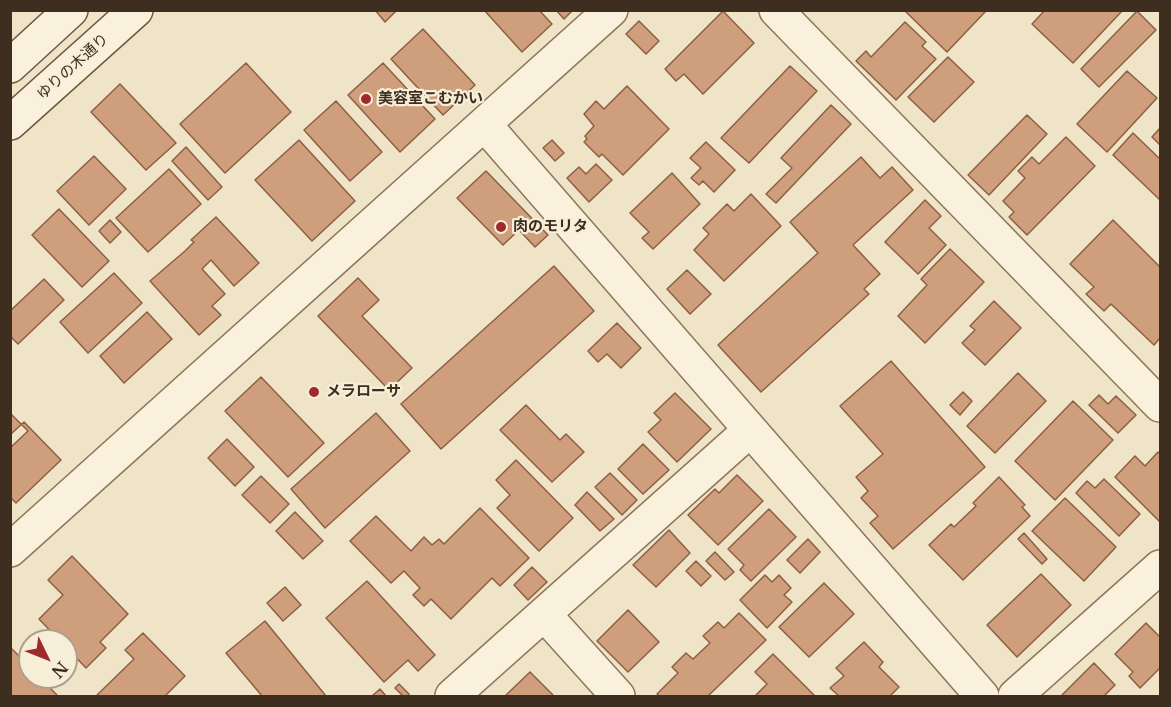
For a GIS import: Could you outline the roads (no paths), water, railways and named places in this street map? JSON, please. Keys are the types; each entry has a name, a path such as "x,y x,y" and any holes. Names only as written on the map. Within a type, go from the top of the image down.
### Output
{"street":[{"path":"10,66 71,10"},
{"name":"ゆりの木通り","path":"10,123 136,10"},
{"path":"10,550 611,10"},
{"path":"776,10 1161,405"},
{"path":"484,126 982,696"},
{"path":"452,696 749,431"},
{"path":"1015,696 1161,567"},
{"path":"544,614 618,696"}],"place":[{"name":"美容室こむかい","path":"366,99"},
{"name":"肉のモリタ","path":"501,227"},
{"name":"メラローサ","path":"314,392"}]}
